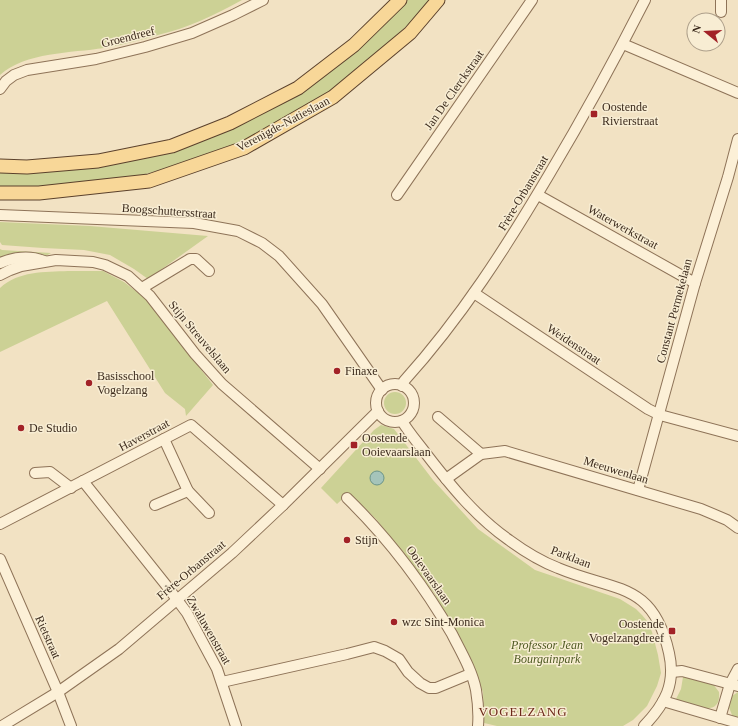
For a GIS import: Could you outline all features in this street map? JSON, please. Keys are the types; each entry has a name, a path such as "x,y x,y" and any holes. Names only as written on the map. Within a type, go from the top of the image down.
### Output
{"main road":[{"name":"Verenigde-Natieslaan","path":"0,166 27,167 98,161 172,146 230,123 298,88 354,45 400,0"},
{"name":"Verenigde-Natieslaan","path":"0,193 39,193 149,181 244,148 334,98 410,33 438,0"}],"street":[{"name":"Groendreef","path":"0,89 14,75 27,70 96,59 152,45 192,33 263,0"},
{"name":"Jan De Clerckstraat","path":"397,195 532,0"},
{"name":"Frère-Orbanstraat","path":"402,386 404,381 443,335 514,235 586,113 645,0"},
{"path":"721,0 721,12"},
{"path":"623,44 738,93"},
{"name":"Constant Permekelaan","path":"638,490 660,415 695,283 728,177 738,139"},
{"name":"Waterwerkstraat","path":"538,195 695,283"},
{"name":"Boogschuttersstraat","path":"0,215 194,223 238,231 262,242 279,256 322,304 382,390"},
{"name":"Stijn Streuvelslaan","path":"0,263 19,257 34,257 44,261"},
{"path":"142,288 190,259 196,259 209,271"},
{"name":"Stijn Streuvelslaan","path":"0,275 10,270 44,261 80,261 105,265 128,276 150,296 195,354 222,384 320,469"},
{"name":"Weidenstraat","path":"474,293 648,409 660,415 738,436"},
{"path":"390,386 402,386 410,392 414,402 411,413 402,421 388,421 378,411 377,400 382,390 390,386"},
{"name":"Frère-Orbanstraat","path":"2,726 58,692 119,649 232,553 378,411"},
{"path":"438,417 481,454"},
{"name":"Parklaan","path":"402,421 446,479 476,512 507,538 531,555 558,568 619,587 633,594 651,609 660,622 667,644 672,672 669,690 652,718 644,726"},
{"name":"Haverstraat","path":"0,524 191,425 283,505"},
{"path":"164,439 188,491 209,513"},
{"name":"Meeuwenlaan","path":"446,479 481,454 505,451 521,454 714,513 738,528"},
{"path":"35,473 50,472 71,488"},
{"name":"Zwaluwenstraat","path":"83,481 187,613 217,669 236,726"},
{"path":"155,505 188,491"},
{"name":"Ooievaarslaan","path":"347,498 373,524 398,553 433,601 465,658 475,689 478,707 478,726"},
{"name":"Rietstraat","path":"0,559 58,692 71,726"},
{"path":"222,682 374,647 385,651 398,659 408,672 420,683 429,688 436,688 470,674"},
{"path":"720,718 734,685 738,669"},
{"path":"672,672 682,671 734,685"},
{"path":"663,701 738,723"}],"green space":[{"path":"0,0 242,0 222,11 180,29 111,47 35,58 10,67 0,75"},
{"path":"406,0 429,0 411,22 357,71 318,100 240,144 200,159 142,175 72,186 0,187 0,170 122,162 281,104 335,68 383,25"},
{"path":"0,222 90,226 208,236 148,279 110,255 84,250 2,245 0,242"},
{"path":"0,249 51,253 46,256 29,254 0,259"},
{"path":"103,271 124,282 146,299 213,385 186,416 185,409 165,393 107,301 0,352 0,288 7,282 23,275 41,272"},
{"path":"395,392 399,393 405,399 405,407 399,413 395,414 391,413 385,407 384,403 385,399 391,393"},
{"name":"Professor Jean Bourgainpark","path":"381,425 394,429 433,480 478,529 535,570 620,599 636,609 648,622 658,655 661,673 657,686 647,706 633,720 623,726 497,726 484,723 483,692 469,657 434,593 376,519 349,493 337,504 321,488 374,430"},
{"path":"683,677 713,684 719,692 719,699 717,703 711,708 701,708 685,704 676,699 681,689"},
{"path":"738,692 738,720 732,715 728,705 732,696"}],"water":[{"path":"377,471 382,473 384,478 382,483 377,485 372,483 370,478 372,473"}],"place":[{"name":"Oostende Rivierstraat","path":"594,114"},
{"name":"Finaxe","path":"337,371"},
{"name":"Basisschool Vogelzang","path":"89,383"},
{"name":"De Studio","path":"21,428"},
{"name":"Oostende Ooievaarslaan","path":"354,445"},
{"name":"Stijn","path":"347,540"},
{"name":"wzc Sint-Monica","path":"394,622"},
{"name":"Oostende Vogelzangdreef","path":"672,631"}],"district":[{"name":"VOGELZANG","path":"523,711"}]}
